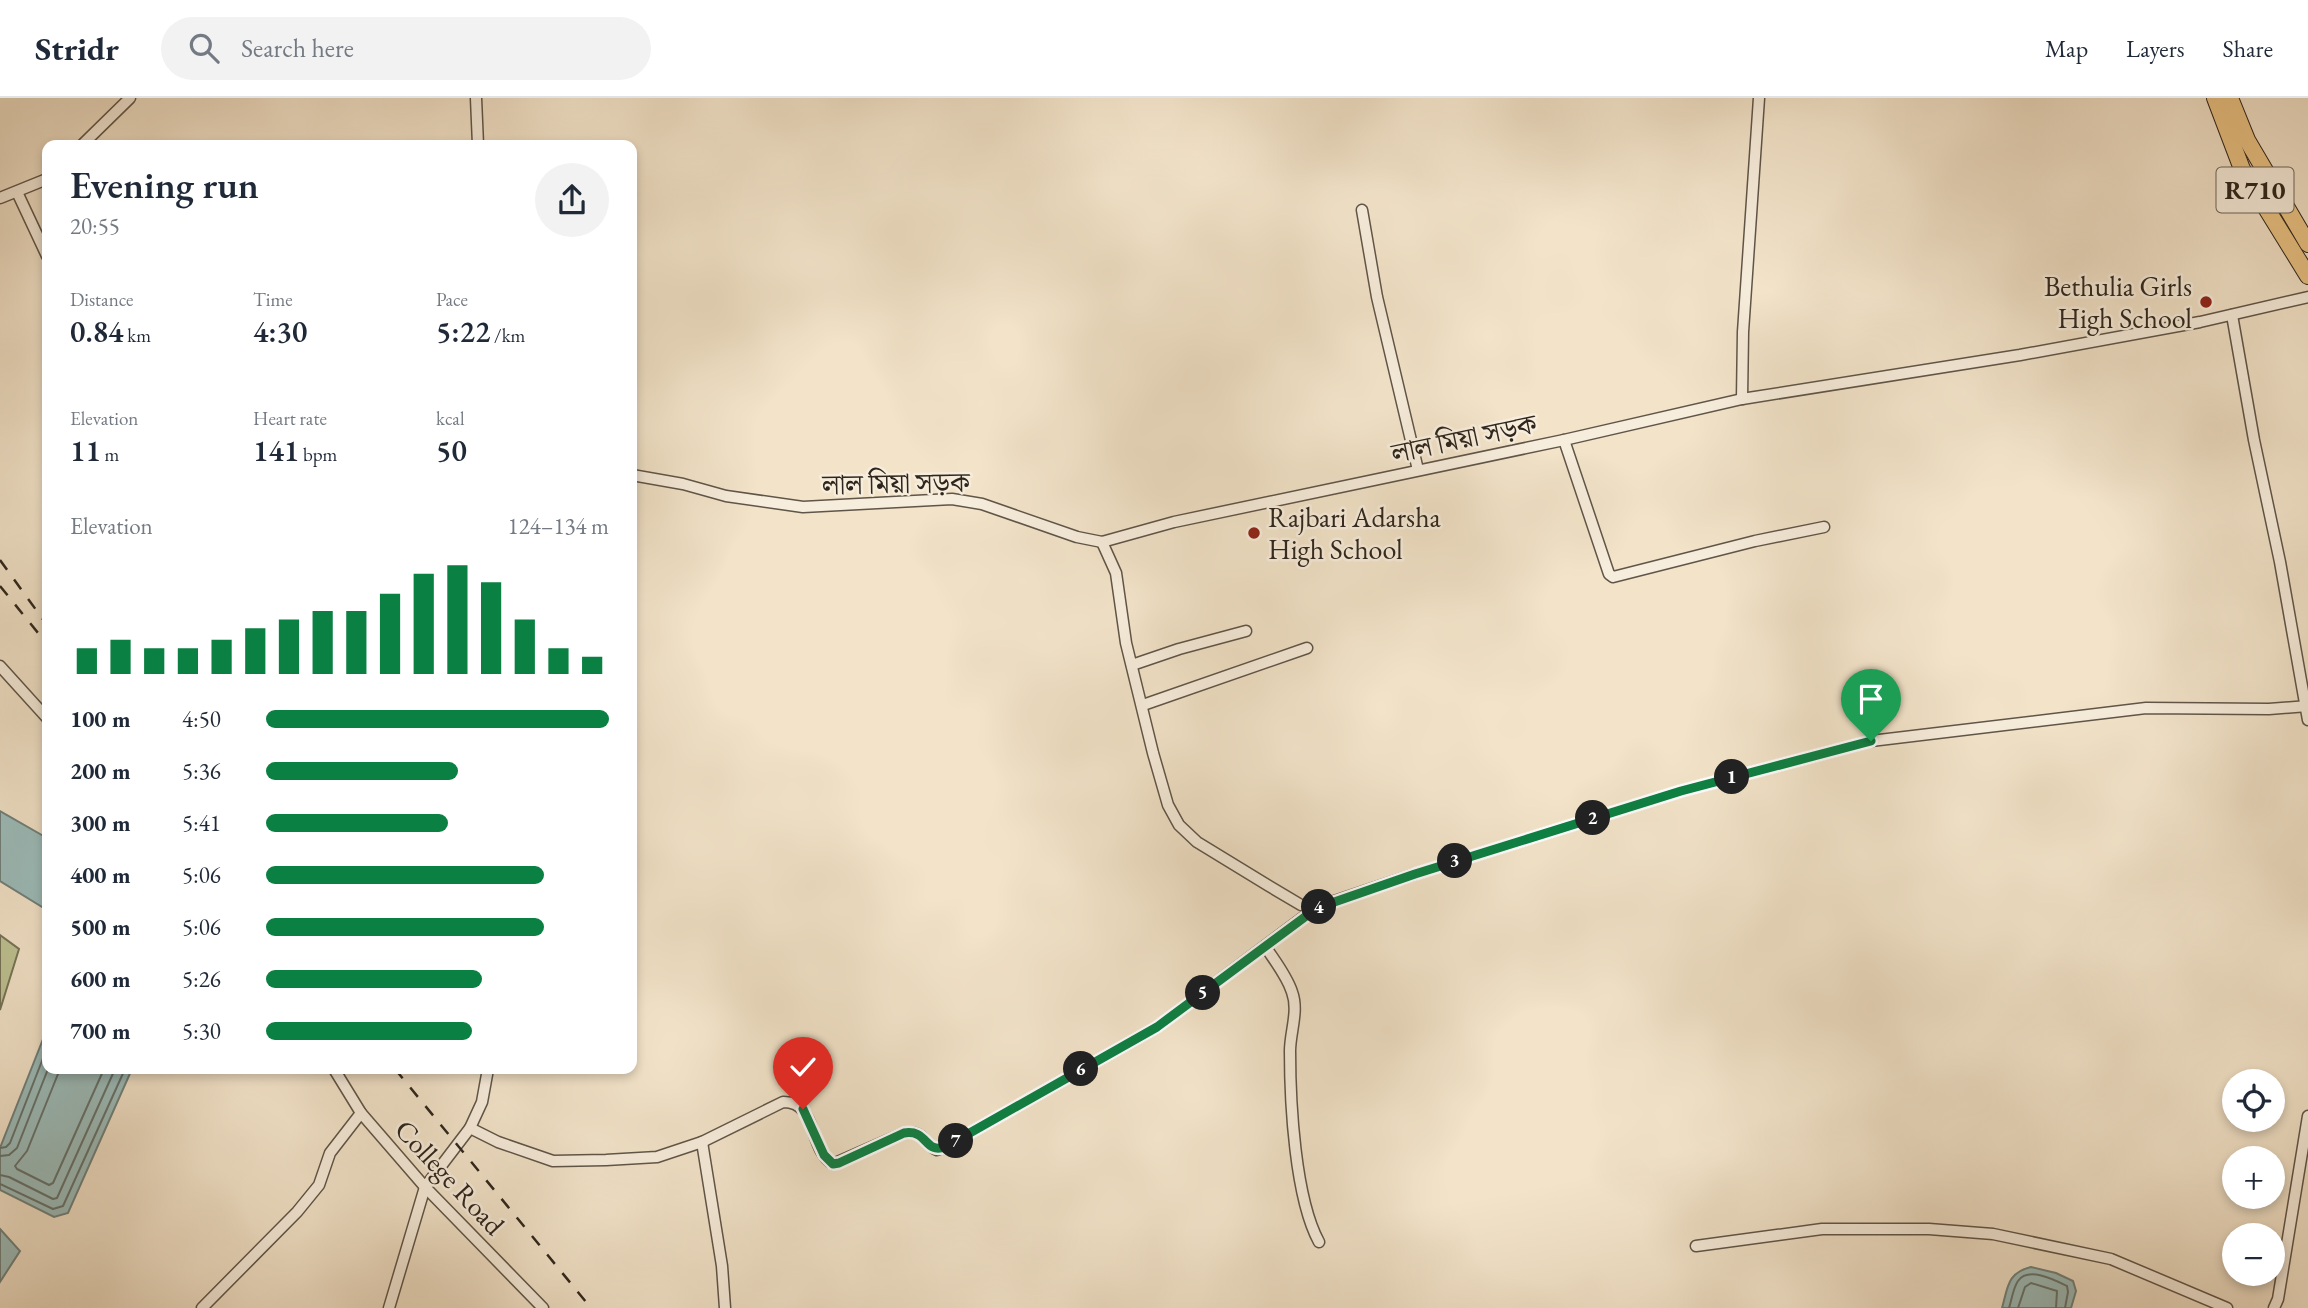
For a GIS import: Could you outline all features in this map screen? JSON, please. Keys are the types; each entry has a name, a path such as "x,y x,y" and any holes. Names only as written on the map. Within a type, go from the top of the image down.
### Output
{"main road":[{"name":"R710","path":"2215,98 2242,169 2308,275"},
{"name":"R710","path":"2230,98 2247,139 2308,244"}],"street":[{"path":"87,140 130,98"},
{"path":"476,98 478,140"},
{"path":"1742,399 1743,332 1759,98"},
{"path":"0,198 42,181"},
{"path":"17,192 42,245"},
{"path":"1362,210 1377,297 1418,470"},
{"name":"লাল মিয়া সড়ক","path":"637,476 683,484 726,496 803,507 952,499 982,504 1077,537 1102,542 1174,522 1564,440 1742,399 2020,355 2232,315 2308,297"},
{"path":"2232,315 2253,440 2280,562 2308,720"},
{"path":"1564,440 1609,574 1613,577 1755,541 1824,527"},
{"path":"1102,542 1116,573 1126,643 1153,753 1168,805 1179,825 1198,842 1269,887 1301,905 1317,908"},
{"path":"1132,665 1246,631"},
{"path":"1143,705 1307,648"},
{"path":"0,666 42,712"},
{"path":"470,1128 498,1142 553,1161 657,1157 702,1142 783,1102 792,1102 803,1109 824,1155 833,1164 904,1133 919,1133 930,1147 937,1150 1157,1027 1317,908 1428,870 1681,791 1871,741 2146,708 2307,707"},
{"path":"1265,946 1292,993 1295,1012 1290,1046 1290,1076 1296,1145 1310,1225 1320,1242"},
{"name":"College Road","path":"337,1074 361,1113 425,1187 543,1308"},
{"path":"389,1308 425,1187 470,1128 482,1102 487,1074"},
{"path":"202,1308 297,1212 319,1185 330,1153 361,1113"},
{"path":"2274,1308 2278,1299 2308,1116"},
{"path":"702,1142 722,1266 725,1308"},
{"path":"1696,1246 1822,1229 1929,1229 1993,1234 2111,1259 2227,1308"}],"green space":[{"path":"0,935 19,949 0,1010"}],"water":[{"path":"0,811 42,835 42,907 0,881"},
{"path":"42,1042 42,1074 130,1074 68,1213 54,1217 0,1190 0,1148"},
{"path":"0,1229 20,1251 0,1282"},
{"path":"2031,1267 2056,1273 2073,1281 2076,1291 2071,1308 2002,1308 2007,1287 2013,1277"}],"railway":[{"path":"0,560 42,618"},
{"path":"0,586 42,638"},
{"path":"399,1074 591,1308"}],"place":[{"name":"Bethulia Girls High School","path":"2206,302"},
{"name":"Rajbari Adarsha High School","path":"1254,533"}],"route":[{"path":"803,1109 824,1155 833,1164 904,1133 919,1133 930,1147 937,1150 1157,1027 1317,908 1415,874 1681,791 1871,741"}]}
